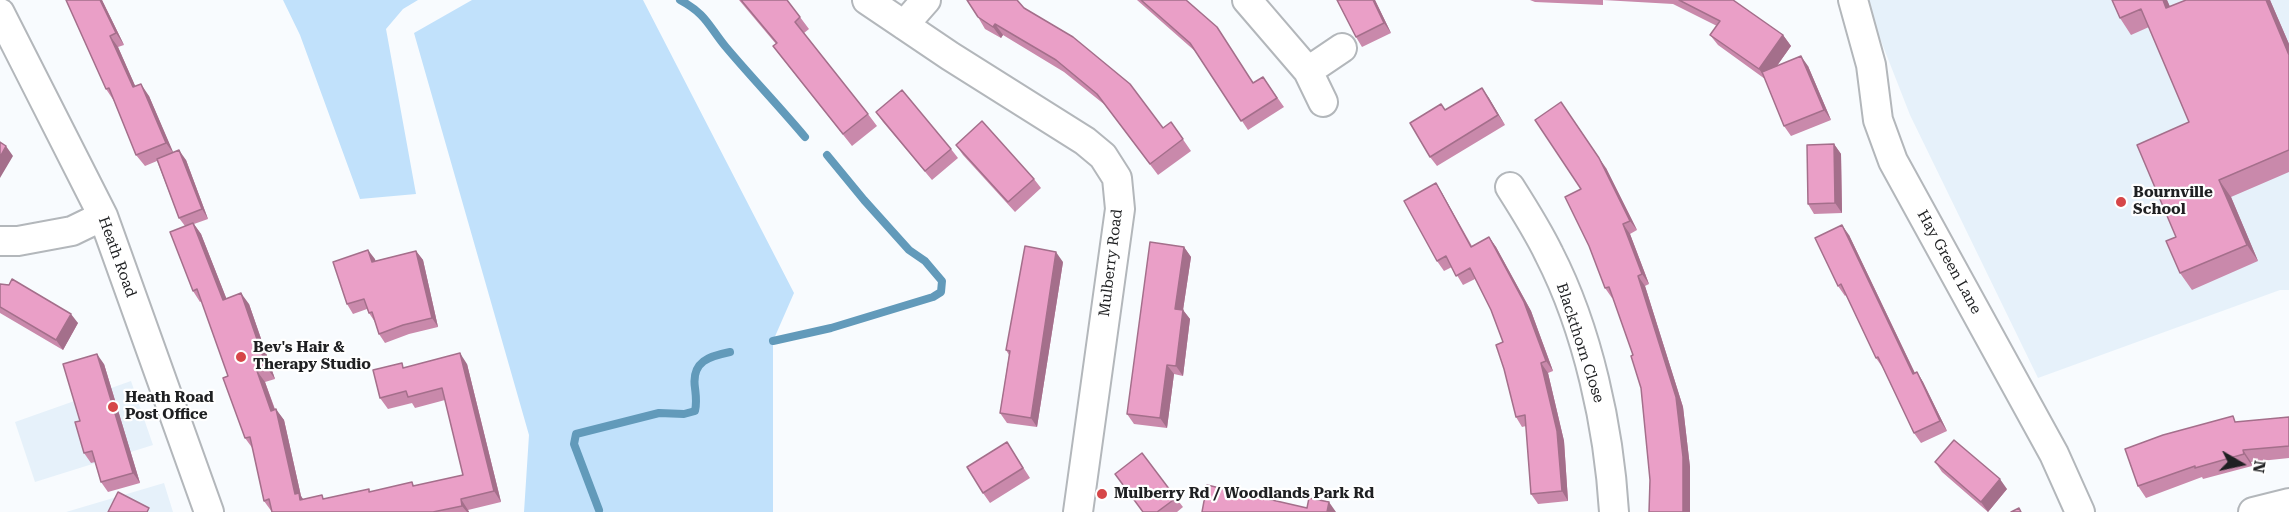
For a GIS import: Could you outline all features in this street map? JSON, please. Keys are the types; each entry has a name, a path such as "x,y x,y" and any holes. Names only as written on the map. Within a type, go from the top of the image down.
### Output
{"street":[{"name":"Mulberry Road","path":"867,0 1085,141 1103,156 1117,178 1120,209 1078,512"},
{"path":"904,25 926,0"},
{"path":"1247,0 1308,71 1323,102"},
{"name":"Hay Green Lane","path":"1853,0 1871,65 1878,120 1893,160 2054,454 2080,512"},
{"name":"Heath Road","path":"0,13 103,216 209,512"},
{"path":"1308,71 1342,48"},
{"name":"Blackthorn Close","path":"1510,187 1550,255 1571,306 1599,395 1614,512"},
{"path":"0,241 18,242 72,231 103,216"},
{"path":"2253,512 2289,503"}],"shaded area":[{"path":"283,0 418,0 403,9 386,29 416,194 360,199 300,35"},
{"path":"472,0 643,0 794,293 773,341 773,512 524,512 529,435 414,33"},
{"name":"Bournville School","path":"1865,0 2289,0 2289,290 2280,290 2038,378 1910,115"},
{"path":"131,381 153,445 35,482 15,422"},
{"path":"164,483 173,512 66,512"}],"building":[{"path":"66,0 100,0 116,33 110,36 133,87 141,84 166,143 136,155 109,88 106,89"},
{"path":"741,0 787,0 800,17 795,22 868,114 843,134 773,46 777,43"},
{"path":"967,0 1017,0 1024,8 1073,37 1130,84 1163,128 1171,122 1183,139 1150,164 1097,94 1056,60 995,24 993,27 978,17"},
{"path":"1141,0 1186,0 1217,27 1253,83 1263,77 1277,98 1241,121 1190,43"},
{"path":"1337,0 1373,0 1384,23 1356,37"},
{"path":"1679,0 1733,0 1783,35 1759,69 1710,35 1720,21"},
{"path":"2112,0 2163,0 2166,8 2186,0 2266,0 2289,55 2289,150 2219,180 2247,245 2180,273 2166,241 2176,237 2137,145 2189,122 2141,9 2120,18"},
{"path":"1801,56 1824,110 1784,126 1762,72"},
{"path":"1482,88 1498,115 1430,157 1410,123 1441,104 1445,110"},
{"path":"902,90 951,149 925,171 876,112"},
{"path":"1561,102 1599,158 1630,221 1623,224 1642,274 1638,276 1676,397 1683,457 1683,512 1649,512 1650,480 1641,388 1631,356 1633,355 1609,287 1605,288 1589,246 1565,197 1581,189 1535,120"},
{"path":"982,121 1034,179 1008,202 956,145"},
{"path":"0,142 6,146 0,157"},
{"path":"1834,144 1835,203 1808,204 1807,145"},
{"path":"179,150 202,209 179,218 157,159"},
{"path":"1436,183 1471,247 1489,237 1524,302 1546,361 1541,363 1557,431 1562,491 1531,494 1525,415 1516,417 1496,345 1503,342 1491,310 1470,268 1456,276 1446,256 1437,261 1404,201"},
{"path":"193,223 223,300 241,293 267,368 257,371 271,411 276,409 295,494 299,493 300,500 322,495 323,499 369,489 369,492 412,482 413,486 463,475 442,388 408,397 406,391 380,398 373,370 402,363 403,368 460,353 494,491 461,499 462,506 433,512 272,512 269,499 264,501 250,437 245,438 223,378 228,376 197,289 193,291 170,232"},
{"path":"1842,225 1913,374 1917,372 1940,421 1914,433 1841,284 1838,286 1815,238"},
{"path":"1150,242 1184,247 1175,309 1183,310 1176,366 1167,365 1160,418 1127,414"},
{"path":"1025,246 1056,252 1031,418 1000,413 1010,351 1006,350"},
{"path":"368,250 372,262 416,251 432,318 379,334 372,312 369,313 364,299 347,304 333,262"},
{"path":"12,279 71,314 56,340 0,307 0,284 9,285"},
{"path":"97,354 133,473 101,482 92,451 84,453 75,422 80,421 63,364"},
{"path":"2233,416 2235,422 2289,417 2289,446 2243,450 2244,454 2195,468 2195,466 2138,486 2125,449 2163,435"},
{"path":"1954,440 2000,479 1981,502 1935,462"},
{"path":"1007,442 1023,468 983,493 967,467"},
{"path":"1142,453 1176,498 1157,512 1143,512 1115,474"},
{"path":"1207,485 1307,508 1309,498 1329,502 1327,512 1202,512"},
{"path":"118,492 149,508 147,512 108,512"}],"waterway":[{"path":"680,0 706,20 725,46 805,137"},
{"path":"773,341 831,328 933,297 941,292 942,281 925,261 909,250 827,155"},
{"path":"599,510 574,444 576,434 659,413 684,414 695,411 695,379 699,366 709,358 730,352"}],"place":[{"name":"Bournville School","path":"2121,202"},
{"name":"Bev's Hair & Therapy Studio","path":"241,357"},
{"name":"Heath Road Post Office","path":"113,407"},
{"name":"Mulberry Rd / Woodlands Park Rd","path":"1102,494"}]}
